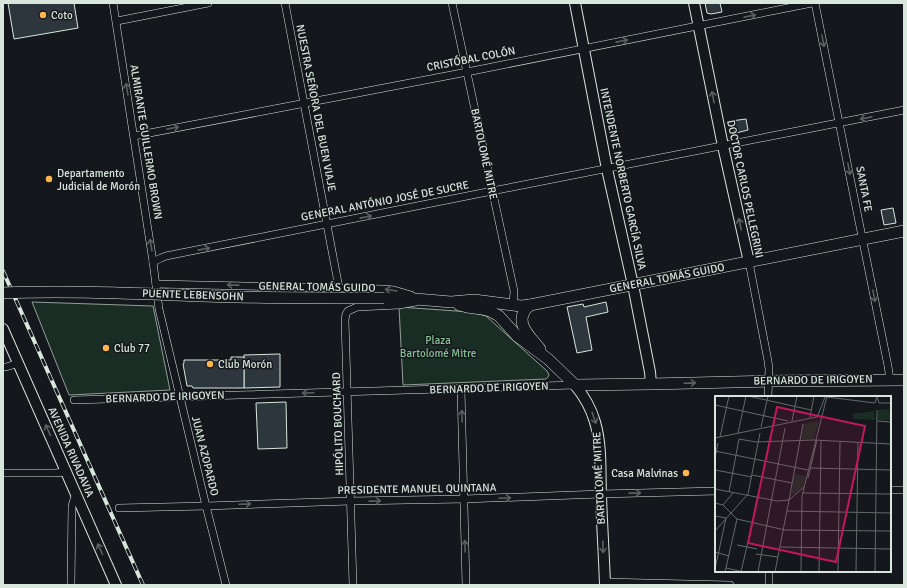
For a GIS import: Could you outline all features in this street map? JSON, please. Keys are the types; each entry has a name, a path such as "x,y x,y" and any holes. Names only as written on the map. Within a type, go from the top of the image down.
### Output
{"main road":[{"name":"GENERAL TOMÁS GUIDO","path":"384,298 451,302 474,300 530,306 904,231"},
{"name":"PUENTE LEBENSOHN","path":"3,293 76,292 238,297 384,298"},
{"name":"BARTOLOMÉ MITRE","path":"451,302 494,313 502,319 517,336 548,359 575,385"},
{"path":"530,306 522,316 522,324 526,332 548,359"},
{"name":"BERNARDO DE IRIGOYEN","path":"575,385 769,380 904,380"}],"street":[{"name":"ALMIRANTE GUILLERMO BROWN","path":"113,3 156,288"},
{"path":"116,21 208,3"},
{"name":"NUESTRA SEÑORA DEL BUEN VIAJE","path":"285,3 339,288"},
{"name":"BARTOLOMÉ MITRE","path":"452,3 514,291 513,305"},
{"name":"INTENDENTE NORBERTO GARCÍA SILVA","path":"575,3 607,168 633,285 651,384"},
{"name":"DOCTOR CARLOS PELLEGRINI","path":"694,3 768,361 768,396"},
{"name":"CRISTÓBAL COLÓN","path":"134,136 467,72 812,3"},
{"name":"SANTA FE","path":"815,3 890,380"},
{"name":"GENERAL ANTÓNIO JOSÉ DE SUCRE","path":"153,262 166,256 904,110"},
{"path":"3,293 39,290 156,288"},
{"name":"GENERAL TOMÁS GUIDO","path":"156,288 339,288 394,290 428,300"},
{"name":"JUAN AZOPARDO","path":"156,288 159,309 226,585"},
{"name":"GENERAL TOMÁS GUIDO","path":"348,311 357,307 407,304 428,300"},
{"name":"HIPÓLITO BOUCHARD","path":"348,311 345,320 354,585"},
{"name":"AVENIDA RIVADAVIA","path":"3,329 116,585"},
{"path":"3,367 19,363"},
{"name":"BARTOLOMÉ MITRE","path":"575,385 585,398 590,408 598,435 604,584"},
{"name":"BERNARDO DE IRIGOYEN","path":"74,400 575,385"},
{"path":"461,389 466,585"},
{"path":"3,473 66,472"},
{"path":"891,490 904,490"},
{"name":"PRESIDENTE MANUEL QUINTANA","path":"119,508 351,501 464,500 715,491"},
{"path":"71,585 72,506 76,493"},
{"path":"769,572 769,585"},
{"path":"604,584 730,585"}],"green space":[{"name":"Club 77","path":"32,302 153,306 170,390 69,395"},
{"name":"Plaza Bartolomé Mitre","path":"399,307 471,312 486,316 547,371 549,375 546,379 403,385"}],"building":[{"name":"Coto","path":"8,3 74,3 78,28 14,39"},
{"path":"705,3 720,3 722,12 711,14 707,13"},
{"path":"746,119 748,130 736,133 733,129 731,121"},
{"path":"893,208 896,223 884,225 881,210"},
{"path":"606,302 608,312 586,317 592,350 577,353 567,307 583,304 584,307"},
{"path":"280,354 280,387 244,388 244,355"},
{"path":"231,357 244,357 244,388 193,388 192,386 187,386 183,364 184,360 231,360"},
{"path":"286,402 287,448 258,449 256,403"}],"railway":[{"path":"3,271 143,585"}],"place":[{"name":"Coto","path":"43,15"},
{"name":"Departamento Judicial de Morón","path":"49,179"},
{"name":"Club 77","path":"106,348"},
{"name":"Club Morón","path":"210,364"},
{"name":"Casa Malvinas","path":"686,473"}]}
